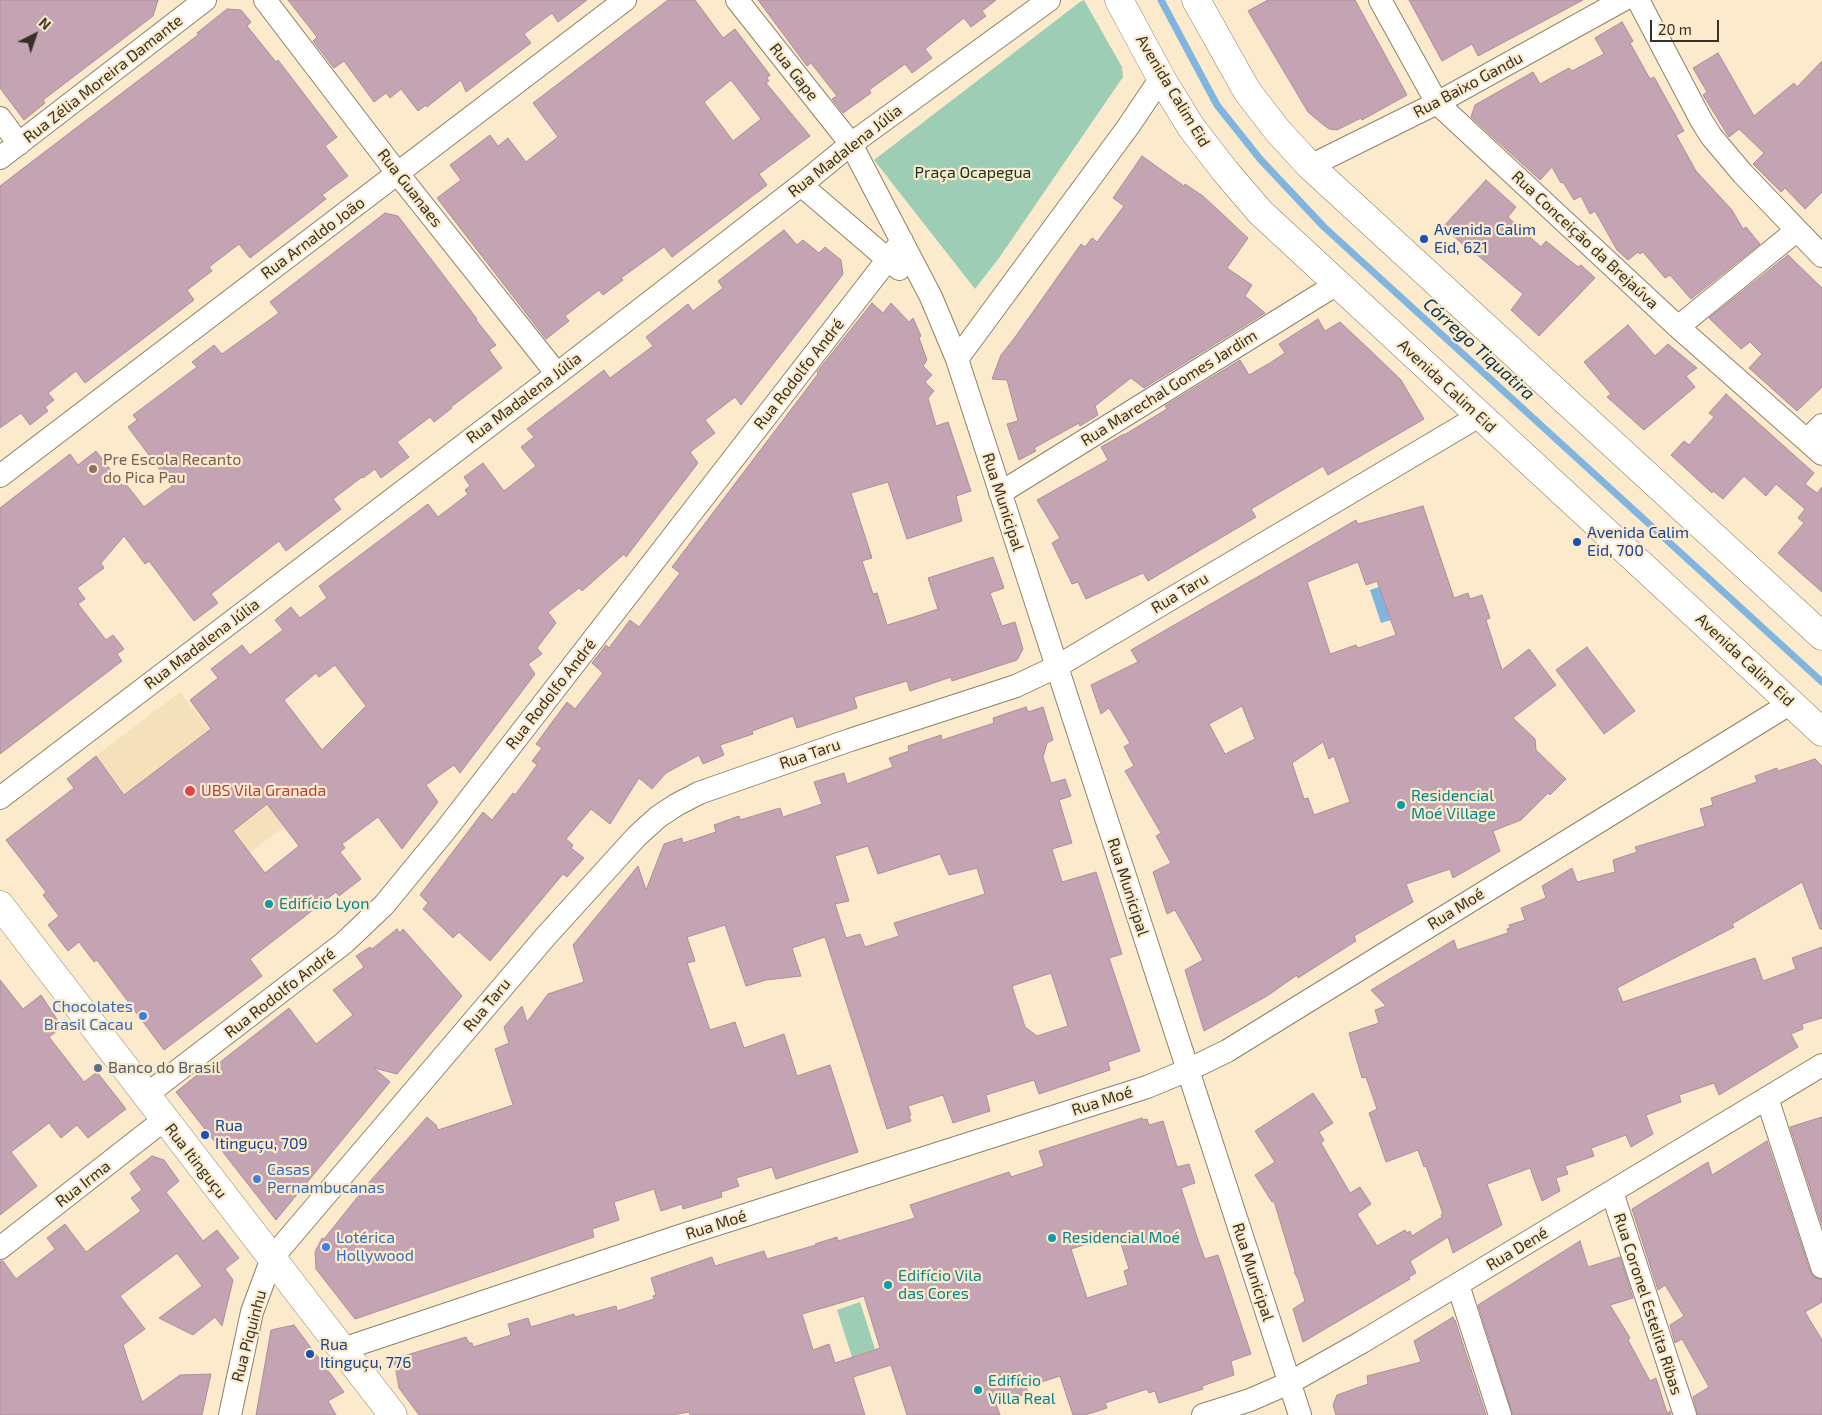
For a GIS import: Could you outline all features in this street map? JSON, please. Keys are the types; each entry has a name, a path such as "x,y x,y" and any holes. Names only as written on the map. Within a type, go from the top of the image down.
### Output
{"main road":[{"name":"Avenida Calim Eid","path":"1119,0 1161,78 1191,127 1224,171 1260,212 1822,732"},
{"path":"1196,0 1247,91 1277,130 1310,166 1822,636"},
{"name":"Rua Itinguçu","path":"0,906 393,1415"}],"street":[{"name":"Rua Zélia Moreira Damante","path":"0,158 181,7 205,0"},
{"name":"Rua Guanaes","path":"265,0 398,174 557,374"},
{"name":"Rua Arnaldo João","path":"0,476 625,0"},
{"name":"Rua Gape","path":"737,0 851,144"},
{"name":"Rua Madalena Júlia","path":"0,798 557,374 851,144 1049,0"},
{"name":"Rua Conceição da Brejaúva","path":"1380,0 1437,103 1678,327 1817,439"},
{"name":"Rua Baixo Gandu","path":"1310,166 1437,103 1623,0"},
{"path":"1638,0 1711,136 1742,174 1822,256"},
{"path":"957,359 1128,128 1161,78"},
{"path":"0,118 19,144"},
{"path":"851,144 931,297 957,359"},
{"path":"801,184 931,297"},
{"path":"1678,327 1796,230"},
{"name":"Rua Rodolfo André","path":"146,1095 344,943 384,905 444,832 902,241"},
{"name":"Rua Marechal Gomes Jardim","path":"1000,493 1337,284"},
{"name":"Rua Municipal","path":"957,359 1300,1415"},
{"name":"Rua Taru","path":"272,1258 546,936 637,836 658,817 699,793 828,747 1016,686 1056,667 1479,416"},
{"name":"Rua Moé","path":"343,1349 689,1233 1147,1087 1188,1070 1235,1046 1792,703"},
{"name":"Rua Dené","path":"1203,1415 1250,1400 1289,1382 1362,1342 1822,1065"},
{"path":"1767,1098 1822,1266"},
{"name":"Rua Irma","path":"0,1248 164,1119"},
{"name":"Rua Coronel Estelita Ribas","path":"1612,1192 1685,1415"},
{"name":"Rua Piquinhu","path":"230,1415 252,1312 272,1258"},
{"path":"1458,1285 1500,1415"}],"shaded area":[{"name":"UBS Vila Granada","path":"180,692 285,826 198,892 96,756"}],"green space":[{"name":"Praça Ocapegua","path":"1084,0 1122,67 1123,77 999,258 975,289 874,160"},
{"path":"860,1302 875,1349 852,1357 837,1310"}],"water":[{"path":"1379,587 1391,620 1381,623 1370,590"}],"building":[{"path":"0,0 158,0 153,16 43,100 45,103 24,120 0,88"},
{"path":"288,0 587,0 558,22 552,13 524,34 531,43 466,92 461,80 427,107 426,105 418,111 401,89 390,98 386,93 374,102 344,61 334,68 313,41 317,37"},
{"path":"668,0 695,0 723,38 735,29 770,75 767,78 769,81 766,83 810,136 759,174 767,185 672,257 664,247 621,278 623,280 603,295 599,290 565,316 569,321 546,339 437,198 461,180 450,165 490,135 498,146 508,138 526,162 558,137 533,103","holes":["731,80 761,119 733,141 704,102"]},
{"path":"758,0 996,0 982,11 986,16 971,27 964,18 925,49 932,58 912,73 905,64 869,90 871,93 843,113 832,99 837,96 811,63 807,66"},
{"path":"1268,0 1355,0 1407,95 1362,120 1361,118 1337,130 1329,129 1308,112 1248,11"},
{"path":"1409,0 1583,0 1478,56 1472,44 1442,61"},
{"path":"227,9 241,10 251,22 247,26 276,62 278,60 337,137 325,146 348,176 322,195 326,199 250,258 239,244 209,267 212,271 187,290 194,300 85,383 76,371 48,393 54,400 45,407 48,411 30,425 21,413 0,428 0,186 198,35 197,33"},
{"path":"1622,22 1633,41 1630,43 1650,79 1654,77 1684,131 1676,135 1696,171 1732,210 1743,229 1746,227 1760,244 1691,299 1670,275 1665,278 1643,252 1640,254 1638,252 1628,260 1617,250 1595,211 1590,214 1581,196 1574,200 1552,167 1540,180 1471,117 1475,105 1533,72 1540,84 1569,68 1572,71 1604,54 1595,38"},
{"path":"1718,53 1754,116 1794,83 1797,87 1822,61 1822,192 1805,209 1785,188 1781,192 1753,164 1764,153 1739,129 1729,137 1703,95 1707,92 1693,68"},
{"path":"1142,156 1184,186 1185,184 1203,196 1248,238 1227,268 1252,285 1245,296 1265,313 1144,388 1131,378 1095,406 1098,415 1080,426 1079,423 1034,448 1036,451 1019,460 1007,424 1018,421 1007,380 992,379 1001,355 1081,244 1085,247 1092,238 1097,242 1124,206 1113,198"},
{"path":"1486,180 1516,207 1508,217 1541,247 1546,241 1578,267 1581,265 1595,278 1539,336 1511,310 1523,294 1443,227"},
{"path":"385,213 398,216 477,319 496,345 489,350 502,368 434,422 430,417 397,442 409,457 381,478 375,469 362,477 333,499 341,509 286,551 279,541 211,594 218,603 194,621 149,561 145,564 124,536 101,563 104,568 77,588 85,599 78,604 106,640 113,635 124,649 117,654 122,661 0,754 0,508 70,454 78,465 96,451 123,486 126,484 144,507 172,486 128,427 137,420 133,415 197,367 192,362 214,345 222,354 279,313 270,302"},
{"path":"784,230 797,245 803,240 819,253 825,247 841,260 843,274 741,405 735,397 705,420 715,433 690,452 698,463 626,557 624,554 582,591 579,588 548,612 556,623 537,648 542,654 528,664 535,674 460,773 454,765 426,785 438,802 402,849 378,817 342,844 345,848 340,852 361,879 339,896 336,892 250,959 262,976 164,1050 97,960 94,962 79,942 68,951 48,925 59,916 43,895 46,892 6,840 74,788 67,779 96,756 124,795 211,729 190,700 218,678 211,669 242,645 250,655 283,630 275,620 291,607 300,618 327,598 319,586 428,504 438,517 468,494 465,490 470,486 464,477 483,463 504,491 536,466 521,447 534,437 527,429 604,370 610,378 653,346 646,337 688,304 693,311 723,288 718,281","holes":["335,665 366,706 322,750 284,700 316,673 319,677","267,804 299,846 265,873 233,831"]},
{"path":"1788,255 1822,288 1822,387 1797,411 1749,368 1762,354 1750,342 1741,349 1709,318"},
{"path":"872,303 883,313 891,303 909,322 913,318 921,336 919,338 927,360 923,366 932,375 925,382 934,391 928,398 936,426 948,422 971,491 956,496 962,521 907,539 888,482 851,493 872,558 862,561 873,594 877,593 887,625 914,617 938,609 928,578 993,557 1004,588 990,593 1002,626 1015,622 1023,649 1017,660 952,681 951,677 910,691 907,681 854,697 857,708 797,728 793,716 752,731 753,734 720,745 724,755 703,764 699,755 666,773 652,789 639,778 610,824 591,809 566,839 573,845 571,848 584,858 567,877 563,874 490,961 459,932 453,938 423,909 428,903 420,895 483,812 492,820 513,793 515,795 537,765 532,761 542,748 536,744 567,702 575,709 603,673 592,663 606,645 609,648 630,620 639,627 680,573 672,567 818,374 817,372"},
{"path":"1318,319 1325,331 1340,322 1372,352 1401,380 1424,419 1328,475 1323,466 1251,509 1256,517 1148,581 1143,573 1086,599 1078,582 1072,584 1052,543 1060,538 1037,500 1108,460 1101,447 1167,409 1165,406 1240,360 1249,375 1270,363 1285,353 1279,344"},
{"path":"1628,325 1655,356 1668,344 1697,368 1686,376 1695,387 1644,430 1607,397 1611,394 1584,362"},
{"path":"1726,394 1814,473 1805,484 1817,493 1822,487 1822,592 1778,553 1804,523 1798,518 1805,509 1776,484 1766,496 1744,476 1723,499 1713,491 1712,493 1671,455 1684,441 1689,445 1714,417 1709,413"},
{"path":"1423,506 1454,598 1468,593 1470,599 1482,595 1490,618 1486,620 1502,670 1529,649 1556,685 1513,718 1535,739 1536,750 1566,779 1550,795 1548,793 1521,820 1493,831 1500,851 1453,878 1450,869 1406,884 1413,902 1354,936 1356,941 1298,978 1297,975 1267,996 1204,1031 1185,970 1203,960 1175,910 1167,914 1153,872 1171,863 1156,836 1161,833 1125,771 1134,766 1124,747 1130,743 1109,708 1101,714 1091,685 1138,662 1131,650 1356,520 1358,524","holes":["1358,562 1366,585 1377,581 1396,635 1358,648 1356,645 1330,654 1307,582","1242,706 1255,739 1225,754 1209,724","1323,742 1329,759 1334,756 1350,802 1314,815 1308,798 1304,799 1292,763"]},
{"path":"1587,647 1635,711 1604,734 1556,670"},
{"path":"1026,707 1028,712 1043,707 1053,740 1047,743 1043,757 1051,783 1065,779 1071,796 1059,800 1072,843 1052,849 1062,882 1096,872 1122,954 1109,958 1140,1051 1108,1062 1110,1070 1039,1094 1034,1080 986,1095 990,1111 953,1123 943,1095 908,1106 911,1121 887,1129 825,937 792,948 801,976 766,980 746,986 725,925 687,937 695,961 687,963 710,1030 735,1022 744,1048 784,1034 797,1076 830,1065 858,1152 776,1179 772,1167 736,1178 739,1186 721,1192 722,1197 683,1209 682,1204 661,1211 654,1189 614,1202 619,1220 592,1229 594,1237 355,1319 316,1269 315,1252 322,1238 324,1239 372,1179 427,1117 436,1125 438,1130 513,1105 495,1049 509,1043 504,1027 522,1006 527,1022 548,994 584,982 573,945 638,866 646,890 664,844 682,838 683,843 716,832 714,825 739,816 740,820 780,808 783,817 822,804 814,782 844,773 847,784 893,767 889,758 909,751 908,746 941,735 942,740 994,723 993,718","holes":["868,846 878,874 940,854 949,875 977,868 985,894 894,923 899,936 865,947 860,934 846,938 835,904 849,901 835,856","1051,973 1068,1026 1037,1036 1025,1027 1012,986"]},
{"path":"1815,759 1822,766 1822,929 1820,929 1802,882 1732,924 1734,927 1617,988 1623,1002 1755,958 1763,981 1796,969 1792,958 1822,947 1822,1018 1802,1024 1803,1029 1791,1034 1798,1047 1719,1095 1714,1083 1679,1095 1681,1102 1646,1115 1653,1134 1631,1147 1626,1135 1591,1148 1594,1156 1565,1166 1568,1174 1556,1178 1560,1191 1542,1201 1530,1168 1487,1184 1502,1225 1453,1253 1448,1237 1410,1261 1416,1273 1409,1277 1410,1279 1303,1342 1293,1309 1305,1301 1294,1272 1274,1201 1272,1202 1255,1175 1275,1162 1255,1131 1313,1093 1333,1123 1319,1132 1324,1140 1321,1143 1350,1193 1360,1187 1371,1204 1357,1214 1377,1246 1405,1230 1407,1233 1410,1231 1412,1236 1442,1217 1441,1215 1443,1214 1426,1166 1424,1167 1418,1150 1386,1162 1369,1113 1377,1109 1366,1077 1362,1078 1349,1033 1379,1023 1375,1010 1386,1006 1371,990 1454,940 1457,950 1508,933 1509,925 1525,920 1521,908 1546,898 1542,886 1572,868 1577,882 1615,872 1613,860 1637,852 1635,847 1705,826 1700,809 1713,805 1711,798 1757,782 1755,776 1777,768 1778,771"},
{"path":"397,929 400,933 403,929 462,996 397,1074 374,1068 390,1082 276,1220 176,1092 202,1071 205,1074 289,1008 316,1044 353,1015 333,990 364,967 356,956 370,947 372,949"},
{"path":"0,980 23,1009 41,995 62,1027 49,1037 84,1082 97,1072 126,1109 88,1138 77,1125 61,1138 49,1123 11,1152 37,1186 0,1215"},
{"path":"1822,1117 1822,1225 1790,1127"},
{"path":"1142,1118 1142,1120 1147,1119 1149,1125 1163,1121 1177,1167 1189,1164 1195,1183 1181,1188 1205,1259 1218,1255 1251,1354 1231,1361 1234,1375 1202,1386 1203,1389 1159,1403 1155,1391 1149,1393 1147,1389 1105,1403 1107,1408 1085,1415 1073,1415 1060,1376 1026,1387 1028,1393 996,1404 1000,1415 907,1415 891,1365 853,1377 865,1415 690,1415 689,1412 672,1415 419,1415 399,1388 394,1359 466,1337 473,1347 511,1335 508,1324 528,1318 531,1327 574,1314 575,1317 616,1306 617,1311 654,1299 653,1296 656,1295 651,1278 712,1257 715,1266 764,1251 767,1259 837,1237 838,1241 915,1218 910,1205 1009,1172 1011,1177 1044,1166 1039,1151","holes":["1118,1234 1129,1269 1124,1271 1128,1285 1087,1298 1071,1249","864,1296 880,1348 835,1363 829,1344 813,1350 802,1314"]},
{"path":"1767,1141 1810,1271 1814,1277 1822,1280 1822,1302 1805,1312 1822,1340 1822,1415 1698,1415 1693,1397 1709,1387 1682,1339 1675,1343 1670,1325 1684,1316 1665,1285 1658,1290 1632,1209 1708,1162 1712,1175"},
{"path":"152,1156 164,1160 179,1181 166,1192 203,1241 217,1230 239,1258 225,1269 233,1280 222,1326 215,1317 193,1335 159,1318 202,1286 177,1253 120,1296 145,1329 123,1345 142,1402 180,1375 211,1374 202,1415 0,1415 0,1261 3,1261 16,1279 55,1249 47,1238 65,1224 86,1252 141,1211 131,1198 142,1190 130,1173"},
{"path":"1580,1241 1588,1267 1620,1257 1633,1298 1610,1305 1630,1338 1628,1340 1650,1381 1656,1378 1667,1413 1670,1411 1671,1415 1513,1415 1478,1305"},
{"path":"1453,1317 1486,1415 1336,1415 1333,1405 1337,1395 1368,1384 1367,1376 1421,1362 1414,1341"},
{"path":"294,1325 344,1392 328,1401 336,1415 256,1415 271,1330"}],"waterway":[{"name":"Córrego Tiquatira","path":"1161,0 1217,105 1260,159 1324,227 1822,682"}],"place":[{"name":"Avenida Calim Eid, 621","path":"1424,239"},
{"name":"Pre Escola Recanto do Pica Pau","path":"93,469"},
{"name":"Avenida Calim Eid, 700","path":"1577,542"},
{"name":"UBS Vila Granada","path":"190,791"},
{"name":"Residencial Moé Village","path":"1401,805"},
{"name":"Edifício Lyon","path":"269,904"},
{"name":"Chocolates Brasil Cacau","path":"143,1016"},
{"name":"Banco do Brasil","path":"98,1068"},
{"name":"Rua Itinguçu, 709","path":"205,1135"},
{"name":"Casas Pernambucanas","path":"257,1179"},
{"name":"Residencial Moé","path":"1052,1238"},
{"name":"Lotérica Hollywood","path":"326,1247"},
{"name":"Edifício Vila das Cores","path":"888,1285"},
{"name":"Rua Itinguçu, 776","path":"310,1354"},
{"name":"Edifício Villa Real","path":"978,1390"}]}
